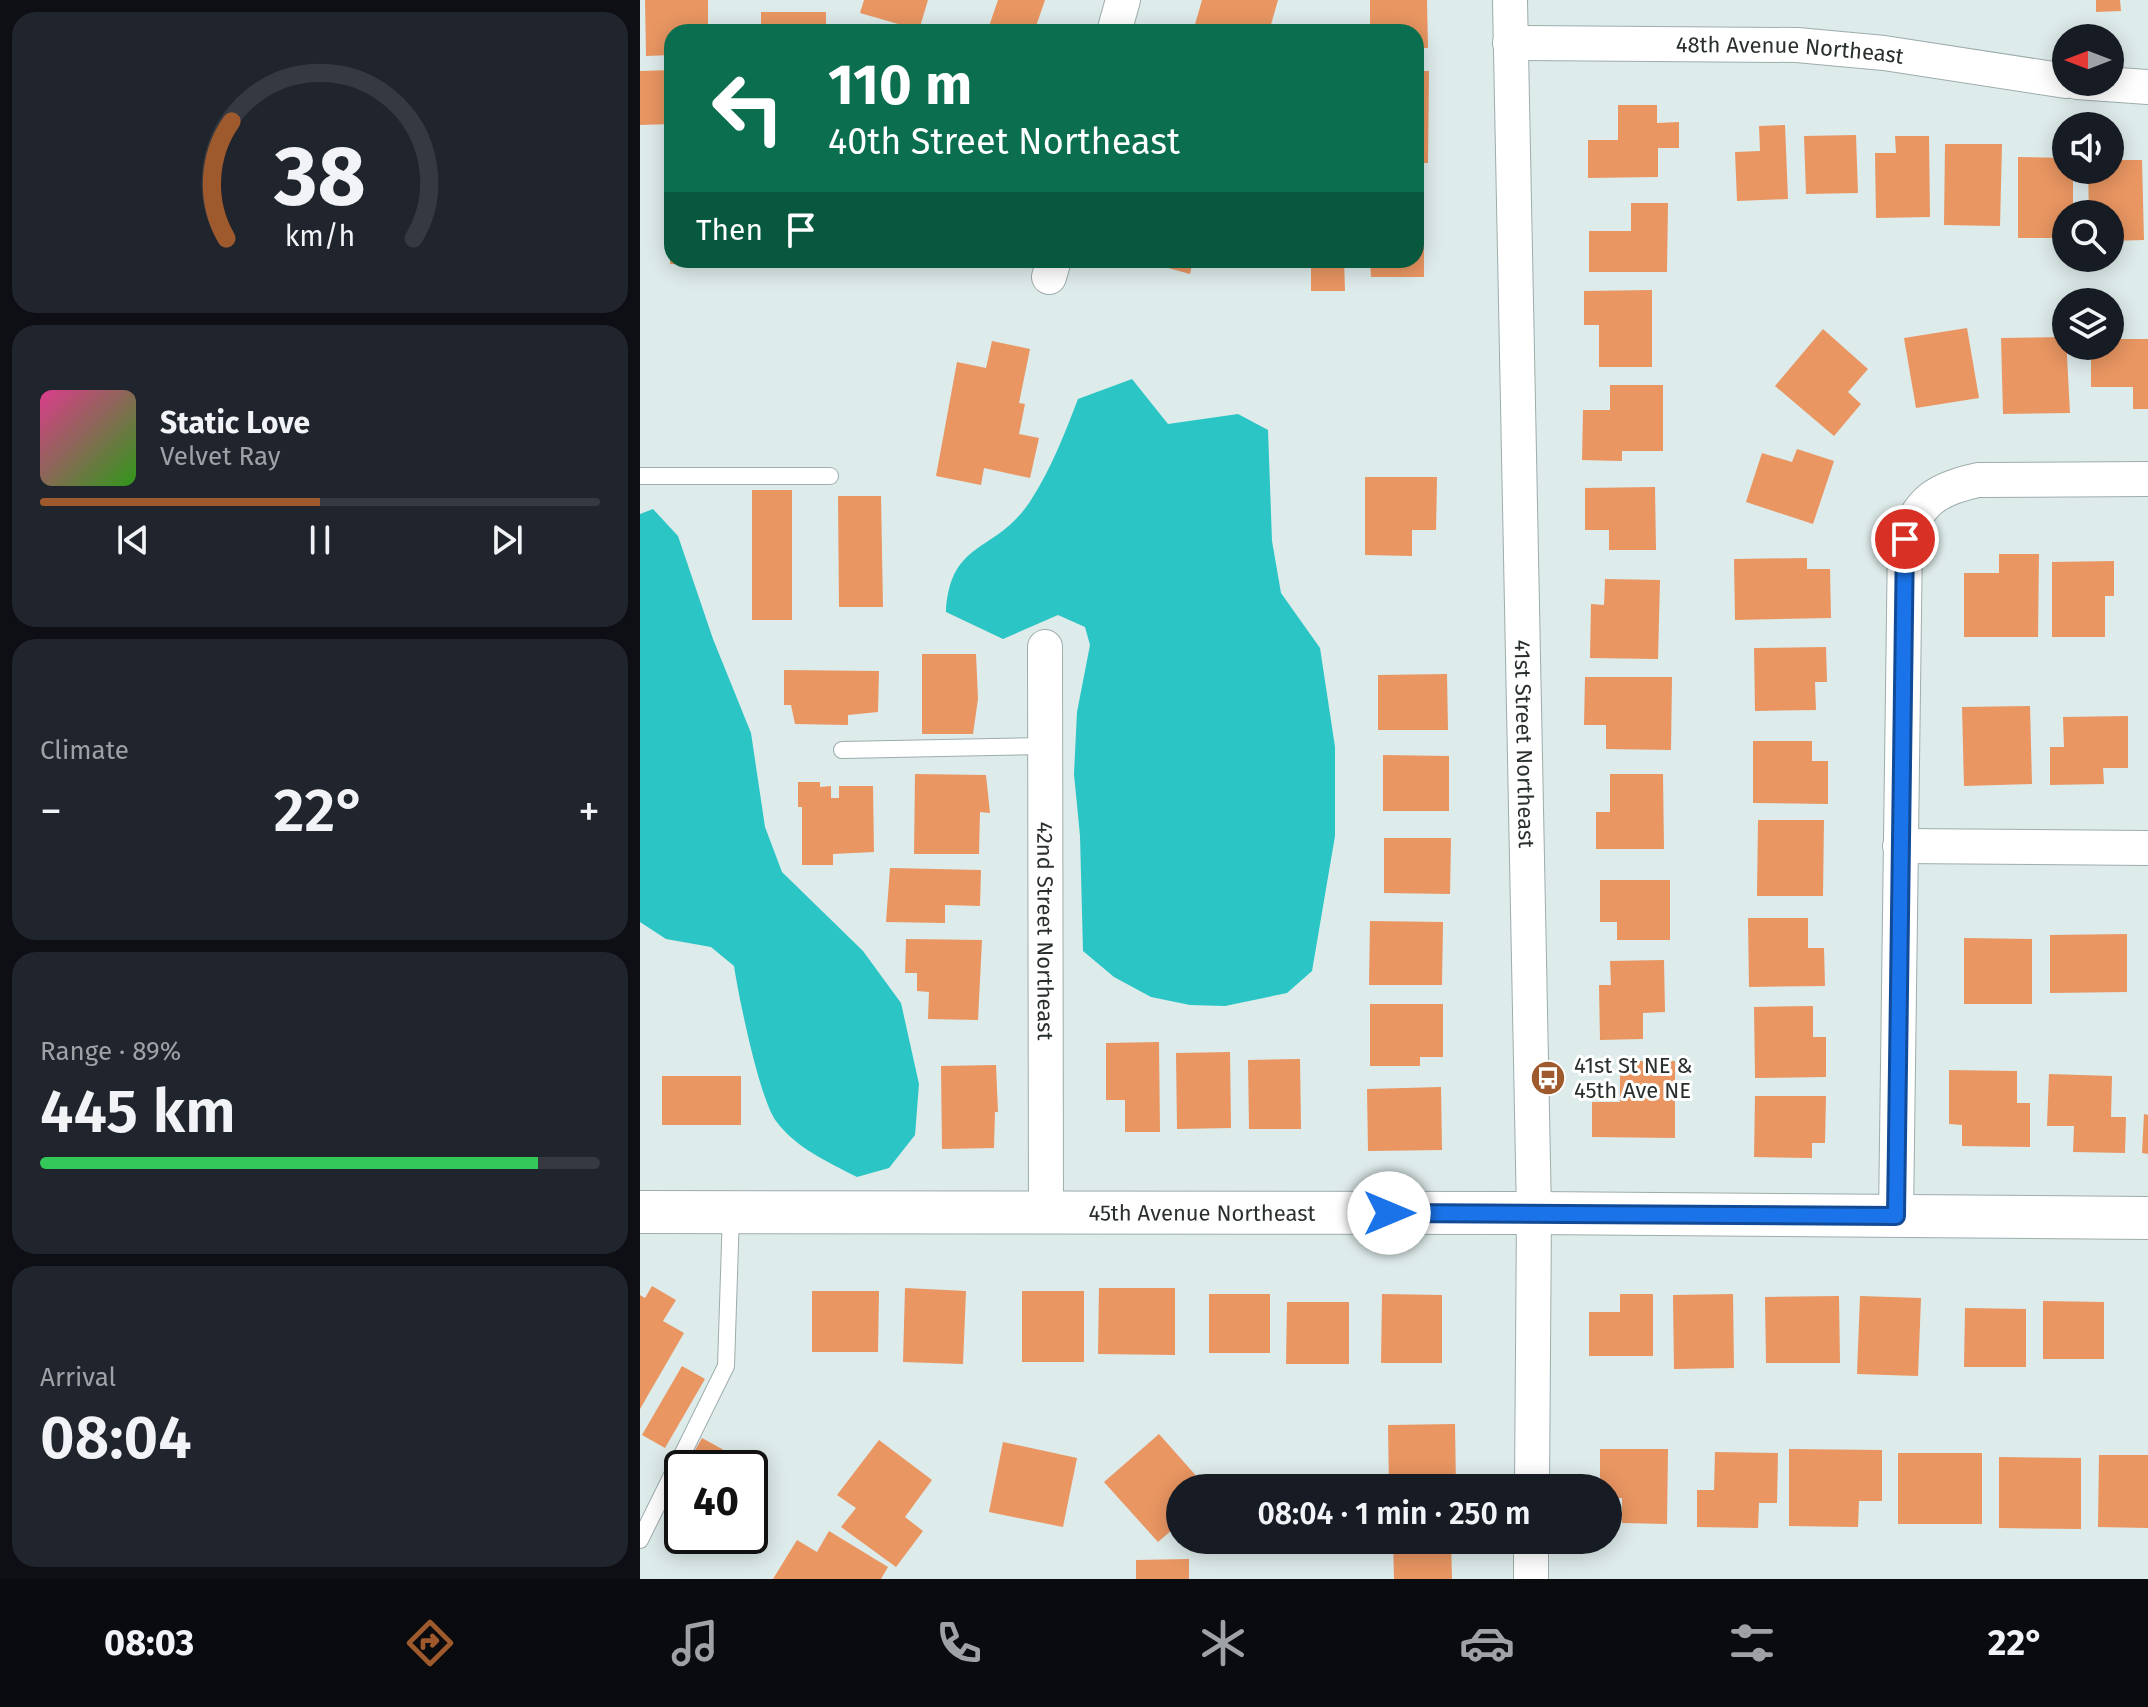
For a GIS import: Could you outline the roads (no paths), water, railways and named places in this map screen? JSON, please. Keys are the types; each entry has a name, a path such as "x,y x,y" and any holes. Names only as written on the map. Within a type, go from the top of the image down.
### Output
{"street":[{"path":"1116,24 1123,0"},
{"name":"41st Street Northeast","path":"1510,0 1534,1213 1532,1474"},
{"name":"48th Avenue Northeast","path":"1510,43 1797,45 1884,53 2052,79"},
{"path":"2124,85 2148,87"},
{"path":"1896,1216 1902,582 1905,539 1916,511 1929,498 1960,484 1978,480 2148,479"},
{"name":"42nd Street Northeast","path":"1045,647 1046,1213"},
{"path":"1900,846 2148,848"},
{"name":"45th Avenue Northeast","path":"640,1212 1534,1213 2148,1218"},
{"path":"1531,1554 1531,1579"}],"lane":[{"path":"640,476 830,476"},
{"path":"842,750 1045,746"},
{"path":"640,1540 726,1366 731,1213"}],"place":[{"name":"41st St NE & 45th Ave NE","path":"1548,1078"}]}
